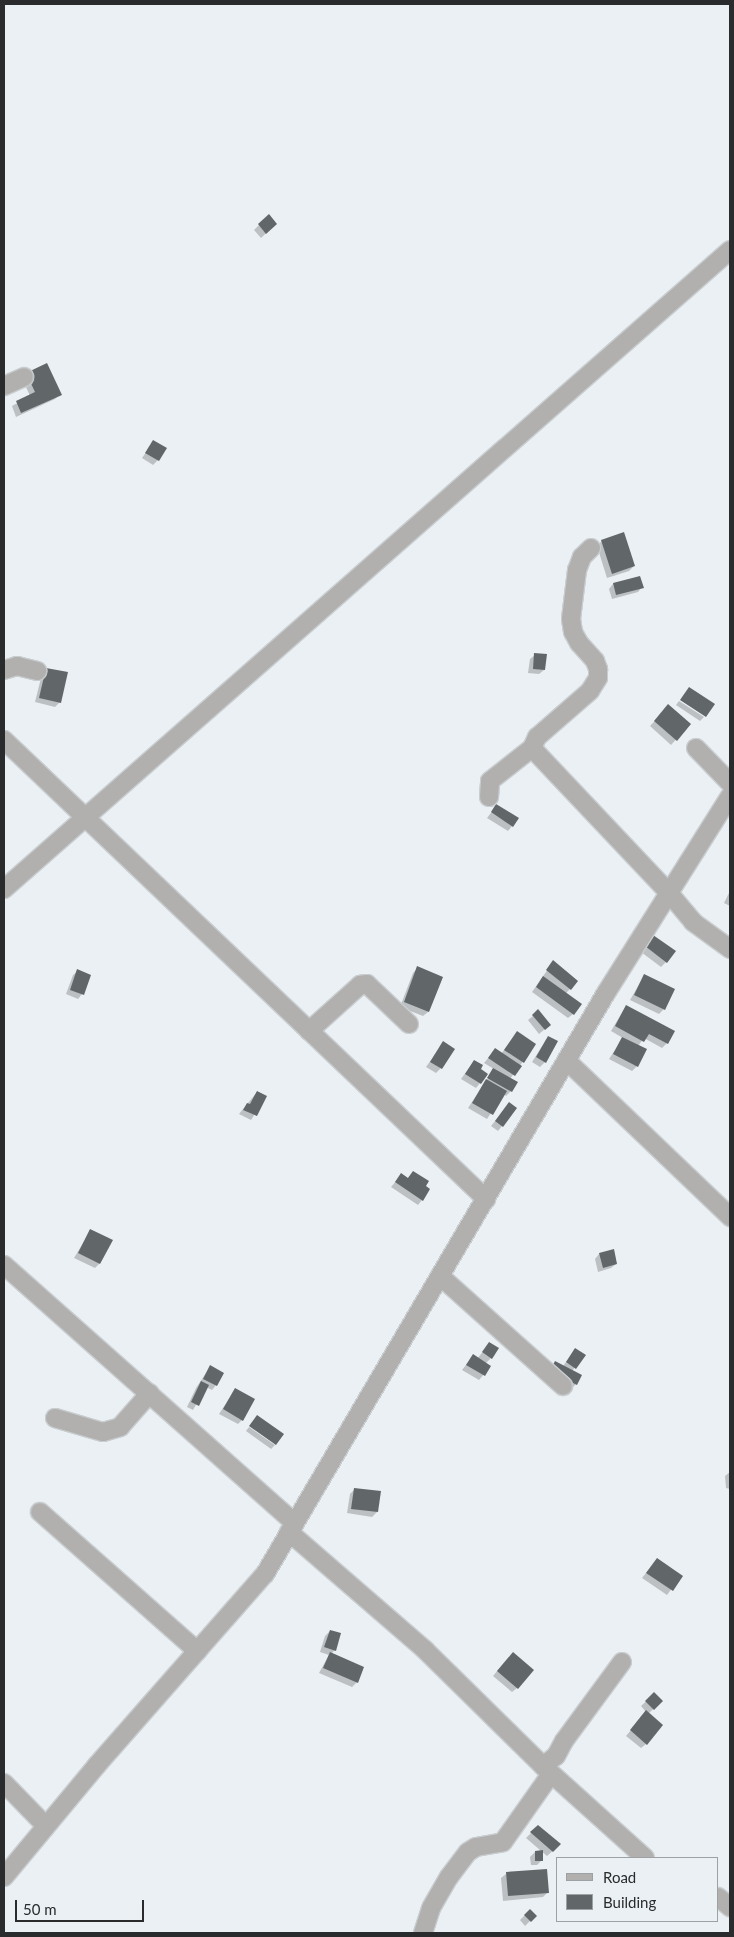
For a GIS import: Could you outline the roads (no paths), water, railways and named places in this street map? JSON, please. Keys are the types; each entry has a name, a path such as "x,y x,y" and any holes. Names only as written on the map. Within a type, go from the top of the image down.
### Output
{"street":[{"path":"4,889 730,250"},
{"path":"4,386 24,378"},
{"path":"489,796 490,781 532,748 538,737 590,691 598,678 595,660 579,643 573,632 571,619 577,570 582,558 590,548"},
{"path":"4,670 17,666 37,671"},
{"path":"4,740 486,1199"},
{"path":"532,748 669,893 693,922 730,949"},
{"path":"696,748 730,783"},
{"path":"4,1877 264,1574 567,1061 730,796"},
{"path":"309,1031 360,986 367,984 409,1024"},
{"path":"567,1061 730,1217"},
{"path":"4,1265 150,1393 292,1528 425,1650 547,1770 644,1857"},
{"path":"440,1276 563,1386"},
{"path":"55,1418 103,1432 120,1427 150,1393"},
{"path":"40,1512 197,1650"},
{"path":"423,1933 431,1908 449,1876 468,1852 476,1846 503,1842 564,1742 622,1662"},
{"path":"4,1783 46,1826"},
{"path":"719,1898 730,1907"}]}
